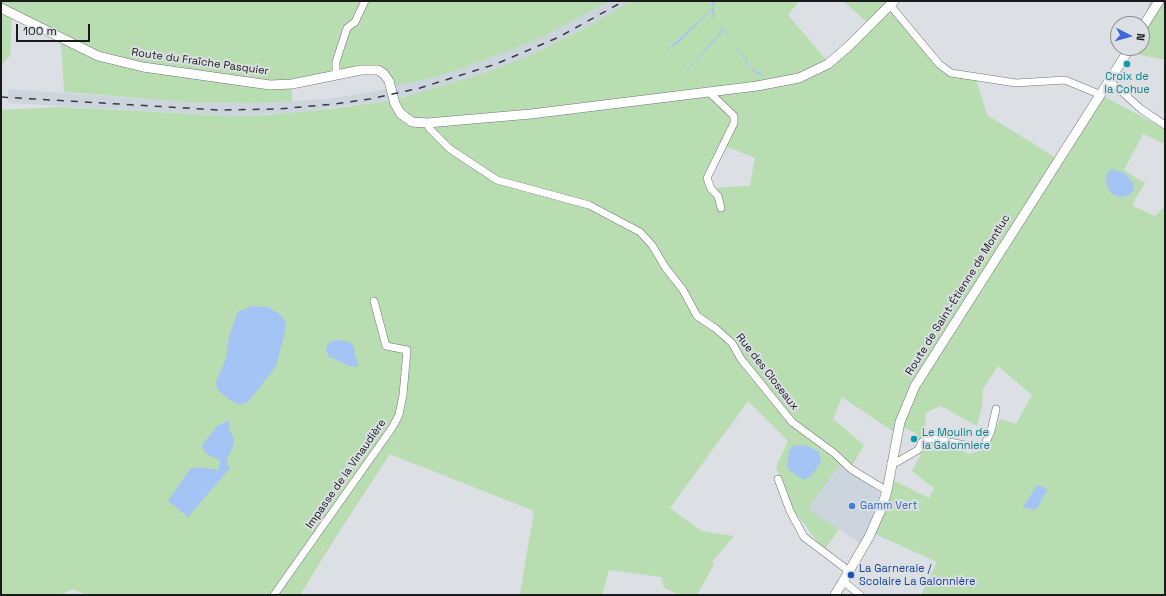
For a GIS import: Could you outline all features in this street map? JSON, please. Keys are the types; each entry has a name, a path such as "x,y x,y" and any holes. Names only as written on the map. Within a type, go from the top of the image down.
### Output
{"main road":[{"path":"1150,16 1159,1"},
{"path":"428,123 496,118 709,92 799,78 828,64 849,46 892,3"},
{"name":"Route du Fraîche Pasquier","path":"1,8 98,56 143,67 270,85 292,84 368,69 378,70 387,77 398,110 405,118 416,123 428,123"},
{"name":"Route de Saint-Étienne de Montluc","path":"835,595 869,537 880,512 886,491 900,422 915,386 1125,56"}],"street":[{"path":"336,75 336,62 347,28 355,22 365,1"},
{"path":"892,3 939,64 951,73 1016,83 1065,80 1101,95"},
{"path":"1110,81 1141,109 1165,126"},
{"path":"709,92 734,116 734,123 706,178 711,188 718,196 721,208"},
{"name":"Rue des Closeaux","path":"428,123 429,128 450,149 497,180 589,205 640,232 652,245 665,267 683,290 697,316 715,328 732,343 741,359 792,422 823,445 851,469 886,491"},
{"name":"Impasse de la Vinaudière","path":"274,595 392,428 399,415 403,395 407,350 386,346 381,321 374,301"},
{"path":"891,463 898,462 918,450 922,442 929,438 970,446 984,446 991,431 996,409"},
{"path":"778,480 790,511 804,537 849,571"},
{"path":"843,581 860,595"}],"shaded area":[{"path":"610,1 631,1 578,32 529,56 475,76 397,99 394,86 440,76 512,50 545,36"},
{"path":"8,89 186,102 257,103 328,99 388,89 391,100 298,112 232,116 8,103"},
{"path":"839,464 880,493 881,501 860,543 808,509"}],"green space":[{"path":"1,1 610,1 545,36 512,50 440,76 394,86 381,72 292,84 292,101 257,103 186,102 64,92 61,41 12,17 10,56 1,65"},
{"path":"631,1 799,1 788,15 828,62 869,24 843,1 886,1 951,73 975,76 987,115 1056,158 1103,96 1165,129 1165,144 1143,134 1124,170 1145,183 1135,199 1133,206 1155,216 1165,206 1165,595 921,595 937,562 875,534 895,481 929,498 934,488 912,471 922,452 915,432 903,428 900,436 842,397 833,419 864,445 849,471 839,465 808,509 839,529 824,550 794,511 776,467 788,441 748,401 670,508 701,531 734,536 712,562 714,564 697,595 680,595 664,588 661,577 609,570 602,595 520,594 534,511 390,454 300,595 87,595 73,589 60,595 1,595 1,110 62,107 232,116 265,115 330,109 394,100 475,76 529,56 578,32","holes":["723,145 755,158 750,186 711,188 707,177","998,366 1032,395 1016,424 1000,419 988,448 969,454 926,434 925,413 941,406 977,426 982,406 983,389"]},
{"path":"1150,1 1165,1 1165,60 1146,56 1150,56 1150,16 1145,16"}],"water":[{"path":"711,1 714,3 714,21 712,10 679,42 666,51 710,11 713,7"},
{"path":"715,22 724,29 735,44 724,30 685,74 723,29"},
{"path":"735,48 740,51 751,68 764,75 765,79 764,76 756,73 749,67 740,52 735,50"},
{"path":"1113,169 1126,174 1134,184 1132,193 1125,197 1116,196 1110,192 1106,182 1107,173"},
{"path":"253,306 268,307 281,315 286,323 276,366 249,401 240,405 228,399 218,390 216,382 226,358 228,341 235,318 239,311"},
{"path":"339,340 349,342 354,346 355,355 359,365 356,367 349,366 328,356 326,350 328,344 332,341"},
{"path":"229,420 229,428 234,438 234,444 226,461 230,468 188,517 168,501 190,469 198,467 219,470 220,460 208,455 204,451 202,445 217,426"},
{"path":"793,446 808,446 819,452 821,462 811,476 804,480 790,471 787,466 789,451"},
{"path":"1037,485 1048,489 1036,510 1023,507"}],"railway":[{"path":"1,97 219,110 279,109 370,99 420,88 496,64 559,37 624,1"}],"place":[{"name":"Croix de la Cohue","path":"1127,64"},
{"name":"Le Moulin de la Galonniere","path":"914,439"},
{"name":"Gamm Vert","path":"852,506"},
{"name":"La Garneraie / Scolaire La Galonnière","path":"851,575"}]}
